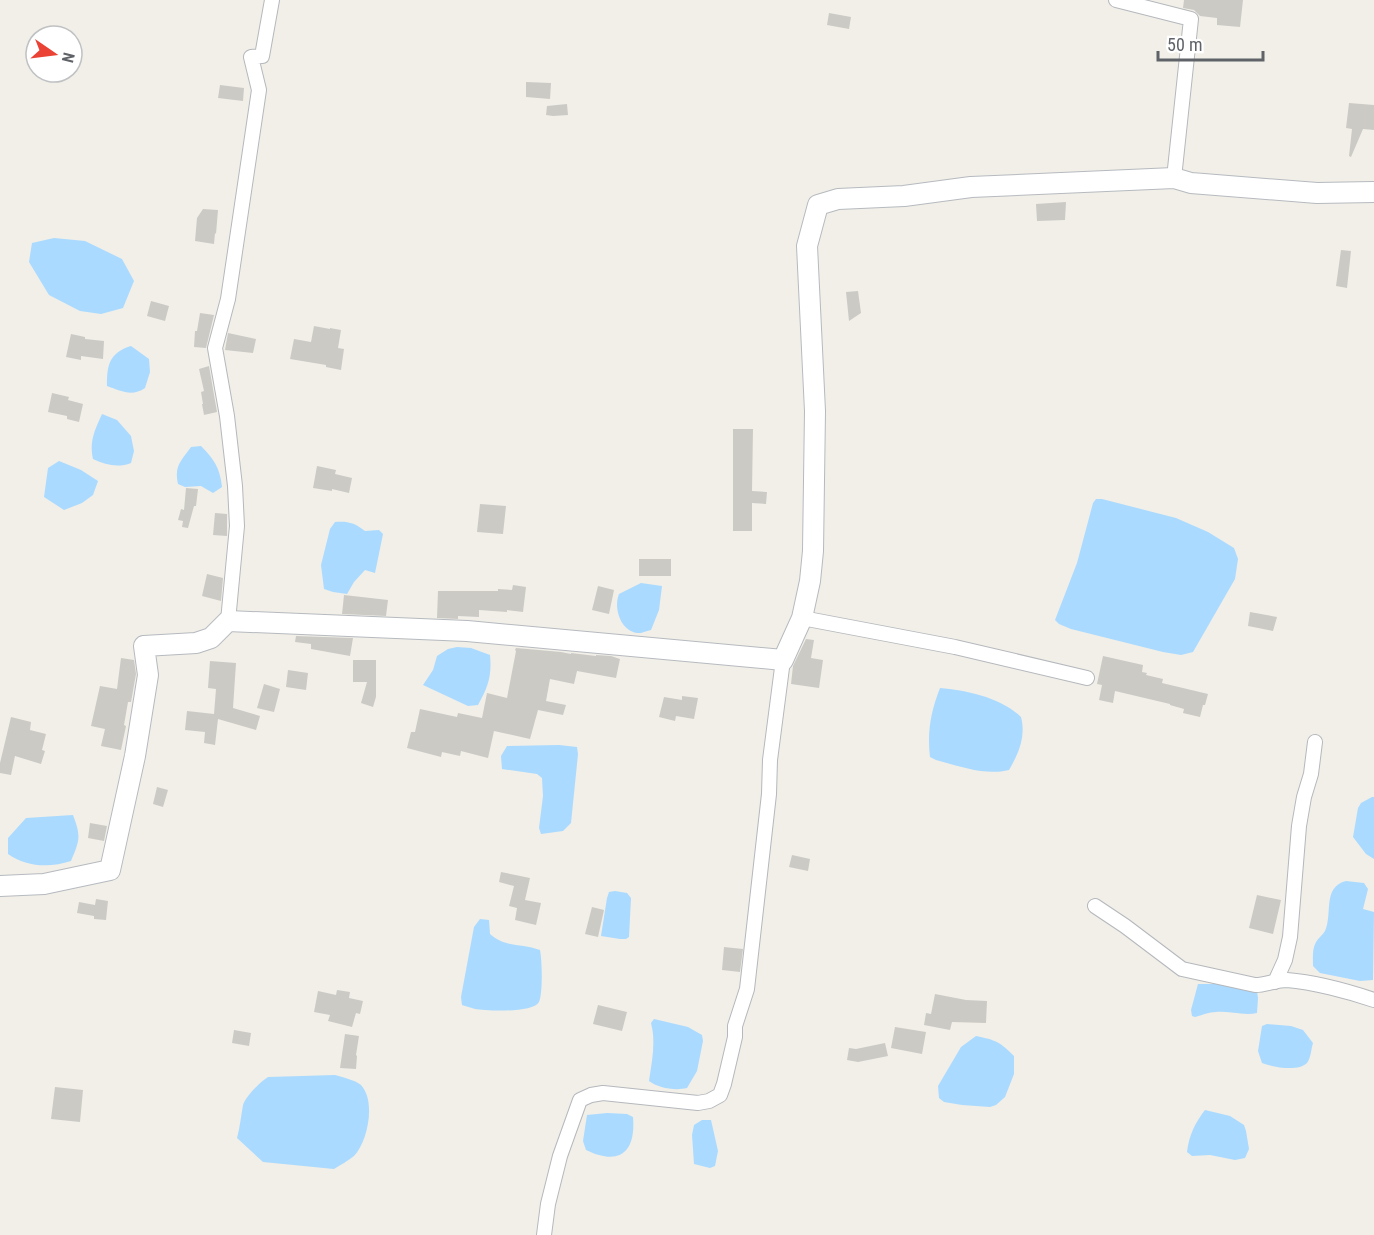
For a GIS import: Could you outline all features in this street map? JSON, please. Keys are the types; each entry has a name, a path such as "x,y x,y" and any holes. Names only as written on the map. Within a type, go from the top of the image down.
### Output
{"street":[{"path":"0,886 44,884 110,870 135,756 148,675 144,646 196,643 210,638 228,621 237,526 227,416 215,348 228,299 259,90 251,57 262,56 272,0"},
{"path":"1116,0 1191,19 1174,178"},
{"path":"544,1235 548,1204 560,1156 580,1100 603,1093 698,1103 709,1101 720,1095 724,1084 735,1037 735,1026 747,989 769,794 770,760 783,660 802,618 810,581 813,551 814,411 807,246 818,206 838,199 904,196 971,187 1174,178 1191,183 1317,193 1374,192"},
{"path":"802,618 956,648 1087,678"},
{"path":"228,621 468,631 783,660"},
{"path":"1275,982 1285,960 1290,937 1299,826 1311,774 1315,742"},
{"path":"1095,906 1182,969 1255,985 1285,980 1374,1000"}],"water":[{"path":"54,238 85,241 122,259 134,281 123,308 101,314 80,311 49,295 29,262 32,243"},
{"path":"131,346 149,359 150,372 145,388 131,393 107,386 109,366 114,356"},
{"path":"102,414 117,420 131,436 134,451 131,463 112,465 93,459 92,441"},
{"path":"201,446 213,460 220,474 222,487 213,493 201,486 185,487 178,484 177,473 181,460 191,447"},
{"path":"59,461 81,470 98,481 93,495 82,503 64,510 44,497 48,468"},
{"path":"1096,499 1176,518 1208,532 1234,548 1238,559 1235,579 1193,652 1181,655 1163,652 1071,629 1055,620 1077,563"},
{"path":"335,522 351,523 365,531 379,530 383,534 375,573 365,570 347,594 324,589 321,565 330,529"},
{"path":"641,583 662,586 659,610 651,630 641,633 634,632 624,625 618,613 617,600 619,594"},
{"path":"471,648 490,655 488,681 478,705 468,706 423,685 433,670 437,656 448,649"},
{"path":"940,688 983,696 1004,705 1021,717 1023,731 1021,744 1009,770 991,772 972,770 930,757 930,722"},
{"path":"507,746 577,747 571,823 563,831 541,834 539,828 543,796 542,778 537,774 502,769 501,756"},
{"path":"1374,797 1374,859 1366,854 1353,837 1358,808 1361,803"},
{"path":"73,815 78,838 71,861 55,865 38,865 22,862 8,854 8,838 26,818"},
{"path":"1346,881 1364,883 1368,889 1363,909 1374,912 1373,980 1360,981 1320,973 1313,966 1314,948 1325,931 1331,895 1339,884"},
{"path":"609,892 627,893 631,898 629,937 626,939 601,936 607,898"},
{"path":"480,919 489,920 490,934 496,938 540,950 541,991 539,1002 535,1006 499,1011 475,1009 462,1005 461,997 474,927"},
{"path":"1198,984 1232,984 1257,991 1257,1013 1216,1012 1192,1016 1191,1010"},
{"path":"654,1019 688,1027 702,1035 703,1041 697,1071 687,1088 667,1088 649,1081 653,1044 651,1023"},
{"path":"1267,1024 1291,1026 1303,1030 1313,1043 1307,1063 1292,1068 1262,1063 1258,1051 1262,1026"},
{"path":"976,1036 997,1042 1014,1056 1014,1074 1005,1097 990,1107 944,1102 939,1098 938,1086 961,1047"},
{"path":"335,1075 361,1085 368,1101 368,1121 363,1141 354,1156 347,1161 334,1169 263,1162 237,1138 245,1101 268,1077"},
{"path":"1205,1110 1230,1116 1244,1125 1249,1149 1245,1158 1235,1160 1210,1155 1192,1156 1187,1152 1193,1130"},
{"path":"627,1114 633,1117 632,1140 628,1147 623,1153 608,1157 586,1150 583,1141 587,1115"},
{"path":"702,1120 711,1120 718,1151 715,1166 710,1168 694,1164 692,1135 694,1125"}],"building":[{"path":"1184,0 1243,0 1240,27 1217,25 1217,18 1200,16 1194,10 1183,8"},
{"path":"829,13 851,17 849,29 827,25"},
{"path":"526,82 551,83 550,99 526,97"},
{"path":"220,85 244,88 243,101 218,98"},
{"path":"1349,103 1374,105 1374,130 1363,129 1351,157 1349,156 1352,129 1346,128"},
{"path":"567,104 568,115 546,115 547,106"},
{"path":"1066,202 1065,220 1037,221 1036,204"},
{"path":"203,209 218,210 214,244 195,241 197,218"},
{"path":"1341,250 1351,251 1347,288 1336,286"},
{"path":"858,291 861,313 849,321 846,292"},
{"path":"151,301 169,306 165,321 147,316"},
{"path":"200,313 214,315 206,348 194,347"},
{"path":"314,326 341,330 338,348 344,349 341,370 290,359 294,339 311,342"},
{"path":"228,333 256,339 253,353 225,350"},
{"path":"71,334 85,337 85,339 104,341 103,359 81,356 81,360 66,357"},
{"path":"209,366 217,412 204,415 201,392 204,391 199,369"},
{"path":"52,393 69,397 68,400 83,404 79,422 67,419 67,416 48,412"},
{"path":"733,429 753,429 752,491 767,492 766,504 752,503 752,531 733,531"},
{"path":"317,466 336,470 335,474 352,478 349,493 313,488"},
{"path":"186,488 198,489 196,506 194,506 188,528 182,527 183,521 178,520 181,509 184,510"},
{"path":"480,504 506,506 503,534 477,532"},
{"path":"215,513 227,514 227,536 213,535"},
{"path":"639,559 671,559 671,576 639,576"},
{"path":"207,574 223,578 221,601 202,596"},
{"path":"513,585 526,587 523,612 479,610 479,617 437,618 438,591 512,590"},
{"path":"598,586 614,590 609,614 592,610"},
{"path":"344,595 388,600 386,616 342,614"},
{"path":"1250,612 1277,617 1273,631 1248,626"},
{"path":"296,636 353,638 350,656 311,649 311,644 295,642"},
{"path":"806,639 814,640 811,658 823,660 819,688 791,684 793,666"},
{"path":"516,648 611,656 620,659 616,678 577,671 574,684 550,679 546,701 566,705 563,715 538,710 530,739 494,731 488,758 461,751 460,756 442,752 441,757 407,748 411,732 415,732 420,709 457,717 458,713 482,718 487,693 507,698"},
{"path":"1103,656 1143,665 1142,672 1163,679 1162,683 1208,694 1200,717 1183,713 1184,709 1170,704 1115,691 1113,703 1099,700 1102,685 1097,684"},
{"path":"121,658 134,660 136,674 131,702 128,702 121,750 101,746 105,729 91,726 100,686 117,689"},
{"path":"353,660 376,660 376,697 373,707 361,703 367,682 353,682"},
{"path":"210,661 236,663 233,708 260,716 256,730 218,719 215,745 204,743 205,732 185,730 187,711 214,714 216,689 208,688"},
{"path":"288,670 308,673 306,690 286,687"},
{"path":"264,684 280,689 274,712 257,708"},
{"path":"682,696 698,698 694,719 676,716 675,721 659,717 664,697 682,700"},
{"path":"11,717 31,722 30,730 46,734 42,750 45,751 41,764 15,756 11,775 0,773 0,763"},
{"path":"157,787 168,790 163,807 153,804"},
{"path":"90,823 107,826 104,841 88,838"},
{"path":"792,855 810,859 808,871 789,867"},
{"path":"501,872 530,878 525,900 541,903 536,925 515,920 517,908 509,906 514,886 499,882"},
{"path":"1257,895 1281,900 1273,934 1249,928"},
{"path":"96,899 108,901 106,920 94,919 94,916 77,913 79,902 95,905"},
{"path":"592,907 604,910 598,937 585,934"},
{"path":"724,947 743,949 740,972 722,970"},
{"path":"337,990 350,992 349,998 363,1001 360,1014 356,1013 352,1027 328,1021 330,1015 314,1012 318,991 336,995"},
{"path":"935,994 966,1000 987,1001 986,1023 952,1022 950,1030 924,1025 926,1013 931,1014"},
{"path":"598,1005 627,1012 622,1031 593,1024"},
{"path":"895,1027 926,1032 922,1054 891,1048"},
{"path":"234,1030 251,1033 249,1046 232,1043"},
{"path":"345,1034 359,1036 356,1069 340,1068"},
{"path":"885,1043 888,1056 858,1062 847,1060 849,1048 856,1049"},
{"path":"55,1087 83,1090 80,1122 51,1119"}]}
